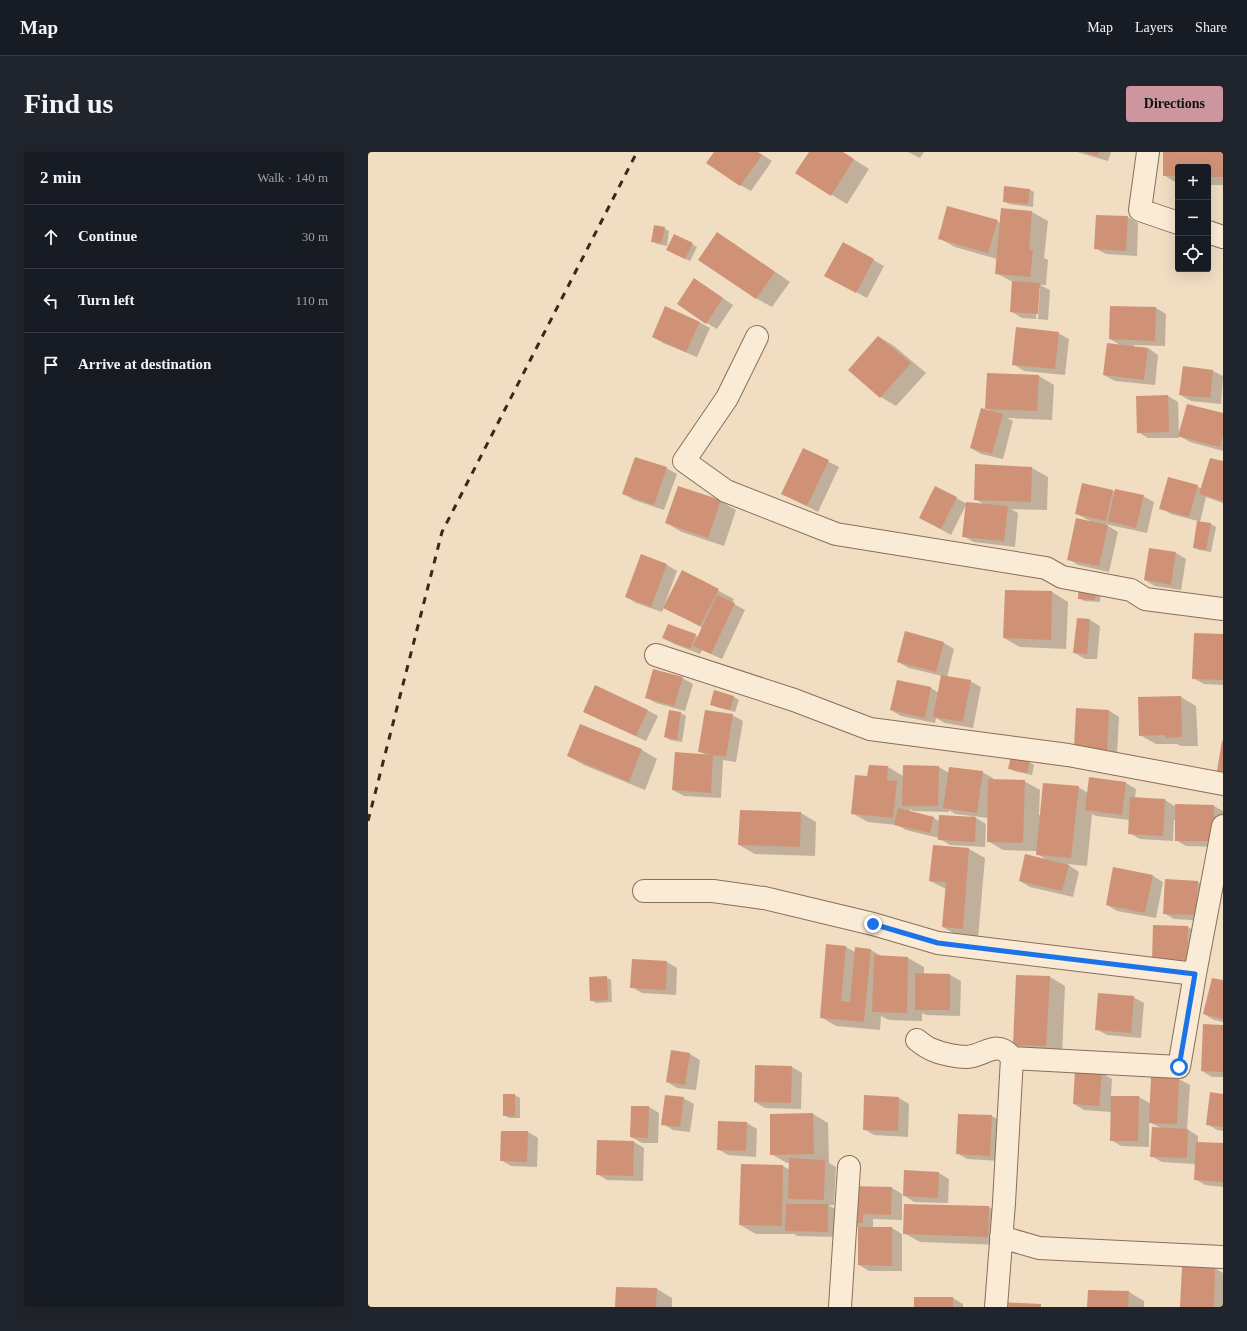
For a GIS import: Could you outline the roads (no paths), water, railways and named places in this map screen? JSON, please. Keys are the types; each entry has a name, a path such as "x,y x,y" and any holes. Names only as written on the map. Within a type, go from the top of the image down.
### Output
{"street":[{"path":"1148,152 1140,210 1175,222"},
{"path":"1211,233 1223,237"},
{"path":"757,338 727,398 684,461 726,491 836,534 1046,568 1062,576 1131,590 1145,599 1223,609"},
{"path":"656,655 794,700 870,729 1068,755 1223,784"},
{"path":"1012,1058 1179,1067 1223,826"},
{"path":"644,892 714,892 764,898 873,924 938,943 1195,974"},
{"path":"916,1040 933,1050 953,1055 968,1057 990,1049 998,1049 1008,1052 1012,1058 996,1307"},
{"path":"840,1307 849,1167"},
{"path":"1001,1237 1039,1248 1223,1256"}],"railway":[{"path":"368,821 442,532 637,152"}]}
